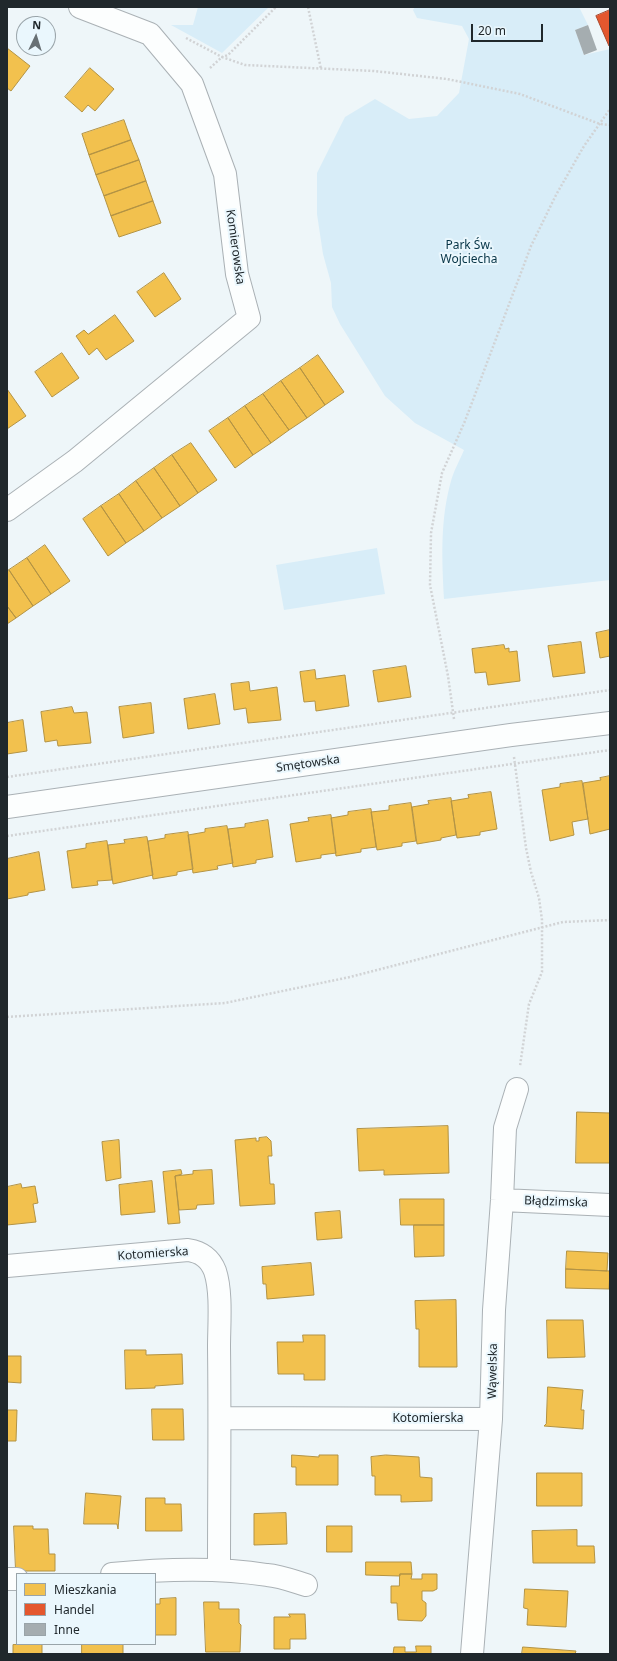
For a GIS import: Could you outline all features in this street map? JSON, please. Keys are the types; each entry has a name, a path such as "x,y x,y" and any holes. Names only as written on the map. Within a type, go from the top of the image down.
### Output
{"street":[{"name":"Komierowska","path":"7,510 75,461 249,318 237,274 225,174 192,84 150,34 80,7"},
{"name":"Smętowska","path":"7,807 511,735 610,723"},
{"name":"Wąwelska","path":"472,1654 491,1419 494,1310 502,1200 505,1128 517,1089"},
{"name":"Błądzimska","path":"502,1200 610,1205"},
{"name":"Kotomierska","path":"7,1266 182,1250 195,1251 204,1255 211,1263 217,1283 220,1418 219,1570"},
{"name":"Kotomierska","path":"220,1418 491,1419"},
{"path":"123,1573 146,1571 219,1570 268,1575 306,1585"}],"path":[{"path":"222,57 228,55 276,7"},
{"path":"308,7 321,69"},
{"path":"194,43 222,57 245,66 374,71 461,82 520,94 600,124 610,126"},
{"path":"456,743 448,676 430,585 431,533 442,473 464,421 531,246 574,164 610,109"},
{"path":"7,777 610,690"},
{"path":"511,735 526,848 531,872 539,898 542,927 542,972 529,1004 517,1089"},
{"path":"7,836 610,750"},
{"path":"7,1017 225,1003 350,976 563,922 610,920"}],"green space":[{"path":"198,7 269,7 222,53 171,25 193,25"},
{"name":"Park Św. Wojciecha","path":"415,7 579,7 588,25 575,30 584,55 610,49 610,580 444,599 442,554 445,510 452,477 464,450 415,423 385,396 340,324 332,307 331,283 323,254 317,214 317,173 345,117 375,99 409,119 437,116 459,93 469,39 462,26 417,18 413,10"},
{"path":"377,548 385,594 284,610 276,565"}],"building: Mieszkania":[{"path":"7,48 30,66 11,91 7,88"},
{"path":"90,68 114,89 95,111 88,105 82,112 65,97"},
{"path":"124,120 131,140 89,155 82,134"},
{"path":"131,140 139,160 96,175 89,155"},
{"path":"139,160 146,181 104,196 96,175"},
{"path":"146,181 153,201 111,216 104,196"},
{"path":"153,201 161,223 119,237 111,216"},
{"path":"164,273 181,299 155,317 137,292"},
{"path":"115,315 134,341 106,360 97,348 89,355 76,336 84,330 88,334"},
{"path":"62,353 79,378 52,397 35,372"},
{"path":"318,355 344,392 325,405 300,368"},
{"path":"300,368 325,405 307,418 281,381"},
{"path":"281,381 307,418 289,430 263,394"},
{"path":"7,389 26,416 7,429"},
{"path":"263,394 289,430 271,443 245,406"},
{"path":"245,406 271,443 253,455 228,418"},
{"path":"228,418 253,455 235,468 209,431"},
{"path":"191,443 217,480 198,493 172,455"},
{"path":"172,455 198,493 180,506 154,468"},
{"path":"154,468 180,506 162,518 136,481"},
{"path":"136,481 162,518 144,531 119,494"},
{"path":"119,494 144,531 126,543 101,506"},
{"path":"101,506 126,543 108,556 83,519"},
{"path":"45,545 70,581 51,594 27,558"},
{"path":"27,558 51,594 33,606 9,570"},
{"path":"9,570 33,606 16,618 7,606 7,572"},
{"path":"7,606 16,618 7,624"},
{"path":"610,630 610,656 600,658 596,633"},
{"path":"581,642 585,673 553,677 548,646"},
{"path":"504,645 505,649 509,648 509,652 517,651 520,681 488,685 486,672 475,673 472,649"},
{"path":"406,666 411,697 378,702 373,671"},
{"path":"315,670 316,679 345,675 349,706 316,711 315,701 304,702 300,672"},
{"path":"249,682 250,691 277,687 281,720 248,723 246,708 234,710 231,684"},
{"path":"215,694 220,724 188,729 184,699"},
{"path":"151,703 154,733 123,738 119,707"},
{"path":"72,707 74,713 87,712 91,743 58,746 57,740 45,742 41,712"},
{"path":"23,720 27,751 7,754 7,723"},
{"path":"610,776 610,829 590,834 583,783 601,780 600,778"},
{"path":"582,781 588,819 572,822 574,835 550,841 542,790 560,787 560,784"},
{"path":"491,792 497,829 480,832 480,835 457,838 451,801 469,798 468,795"},
{"path":"451,798 456,835 441,838 441,840 417,844 412,807 429,804 428,801"},
{"path":"411,803 416,841 402,843 402,846 377,850 371,812 389,810 389,806"},
{"path":"371,809 376,847 361,849 361,852 336,856 331,818 348,815 348,812"},
{"path":"331,815 336,853 321,855 321,858 296,862 290,824 309,821 308,818"},
{"path":"268,820 273,857 256,860 256,863 233,867 228,829 245,827 245,824"},
{"path":"227,826 233,863 217,866 218,869 193,873 188,835 205,832 205,829"},
{"path":"188,832 193,869 177,872 177,875 153,879 148,841 165,838 165,835"},
{"path":"147,837 153,875 113,884 108,845 125,843 124,840"},
{"path":"107,841 112,880 97,881 98,885 72,888 67,851 86,848 86,844"},
{"path":"39,852 45,890 7,899 7,859"},
{"path":"577,1112 610,1113 610,1163 576,1163"},
{"path":"448,1126 449,1173 384,1175 384,1170 359,1171 357,1129"},
{"path":"267,1137 271,1141 272,1156 268,1156 270,1184 274,1184 275,1204 240,1206 235,1140 256,1138 256,1141 259,1141 259,1138"},
{"path":"119,1140 121,1178 106,1181 102,1142"},
{"path":"181,1170 182,1174 175,1176 180,1223 168,1224 163,1172"},
{"path":"212,1170 214,1204 197,1205 196,1209 179,1210 175,1176 193,1174 193,1171"},
{"path":"152,1181 155,1212 121,1215 119,1185"},
{"path":"21,1184 22,1188 35,1186 38,1203 33,1204 36,1222 7,1225 7,1187"},
{"path":"400,1199 444,1199 444,1225 401,1225"},
{"path":"340,1211 342,1238 317,1240 315,1213"},
{"path":"414,1225 444,1225 444,1256 415,1257"},
{"path":"567,1251 608,1253 607,1271 566,1269"},
{"path":"311,1263 314,1295 267,1299 266,1284 263,1284 262,1267"},
{"path":"566,1269 610,1271 609,1289 566,1288"},
{"path":"456,1300 457,1367 419,1367 419,1329 416,1329 415,1301"},
{"path":"547,1320 583,1320 585,1357 548,1358"},
{"path":"303,1335 325,1335 325,1380 304,1380 304,1374 278,1374 277,1342 303,1342"},
{"path":"125,1350 146,1350 146,1355 182,1354 183,1384 155,1386 155,1388 126,1389"},
{"path":"7,1356 21,1356 21,1383 7,1382"},
{"path":"548,1387 583,1390 581,1410 584,1410 583,1429 544,1426 546,1424"},
{"path":"152,1409 183,1409 184,1440 153,1440"},
{"path":"7,1410 17,1410 16,1441 7,1441"},
{"path":"292,1455 319,1457 319,1455 338,1455 338,1485 296,1485 296,1467 292,1467"},
{"path":"386,1455 419,1457 420,1477 432,1478 432,1501 401,1502 401,1495 375,1495 375,1476 372,1476 371,1457"},
{"path":"537,1473 582,1473 582,1506 537,1506"},
{"path":"86,1493 121,1496 118,1529 117,1524 84,1524"},
{"path":"146,1498 165,1498 165,1504 181,1504 182,1531 146,1531"},
{"path":"286,1513 287,1544 254,1545 254,1514"},
{"path":"14,1526 33,1526 33,1529 48,1529 49,1554 55,1554 55,1571 16,1571"},
{"path":"327,1526 352,1526 352,1552 327,1552"},
{"path":"577,1530 577,1546 594,1546 595,1563 533,1563 532,1531"},
{"path":"366,1562 411,1562 412,1574 400,1574 400,1576 366,1575"},
{"path":"400,1574 412,1574 411,1579 422,1579 422,1574 437,1574 437,1589 433,1591 422,1591 422,1600 426,1603 426,1616 422,1621 398,1620 397,1603 391,1603 391,1586 399,1586"},
{"path":"525,1589 568,1591 566,1627 527,1625 528,1609 524,1608"},
{"path":"176,1598 176,1635 156,1635 156,1604 160,1604 160,1599"},
{"path":"204,1602 219,1602 219,1609 239,1609 239,1623 241,1625 240,1652 206,1652"},
{"path":"289,1614 305,1614 306,1639 290,1639 290,1649 274,1649 274,1617 290,1617"},
{"path":"13,1645 42,1645 42,1654 13,1654"},
{"path":"82,1645 123,1645 123,1654 82,1654"},
{"path":"416,1646 431,1646 431,1654 393,1654 394,1647 405,1647 405,1652 416,1652"},
{"path":"523,1647 576,1651 575,1654 522,1654"}],"building: Handel":[{"path":"610,10 610,45 609,46 596,16"}],"building: Inne":[{"path":"588,25 597,50 584,55 575,30"}]}
